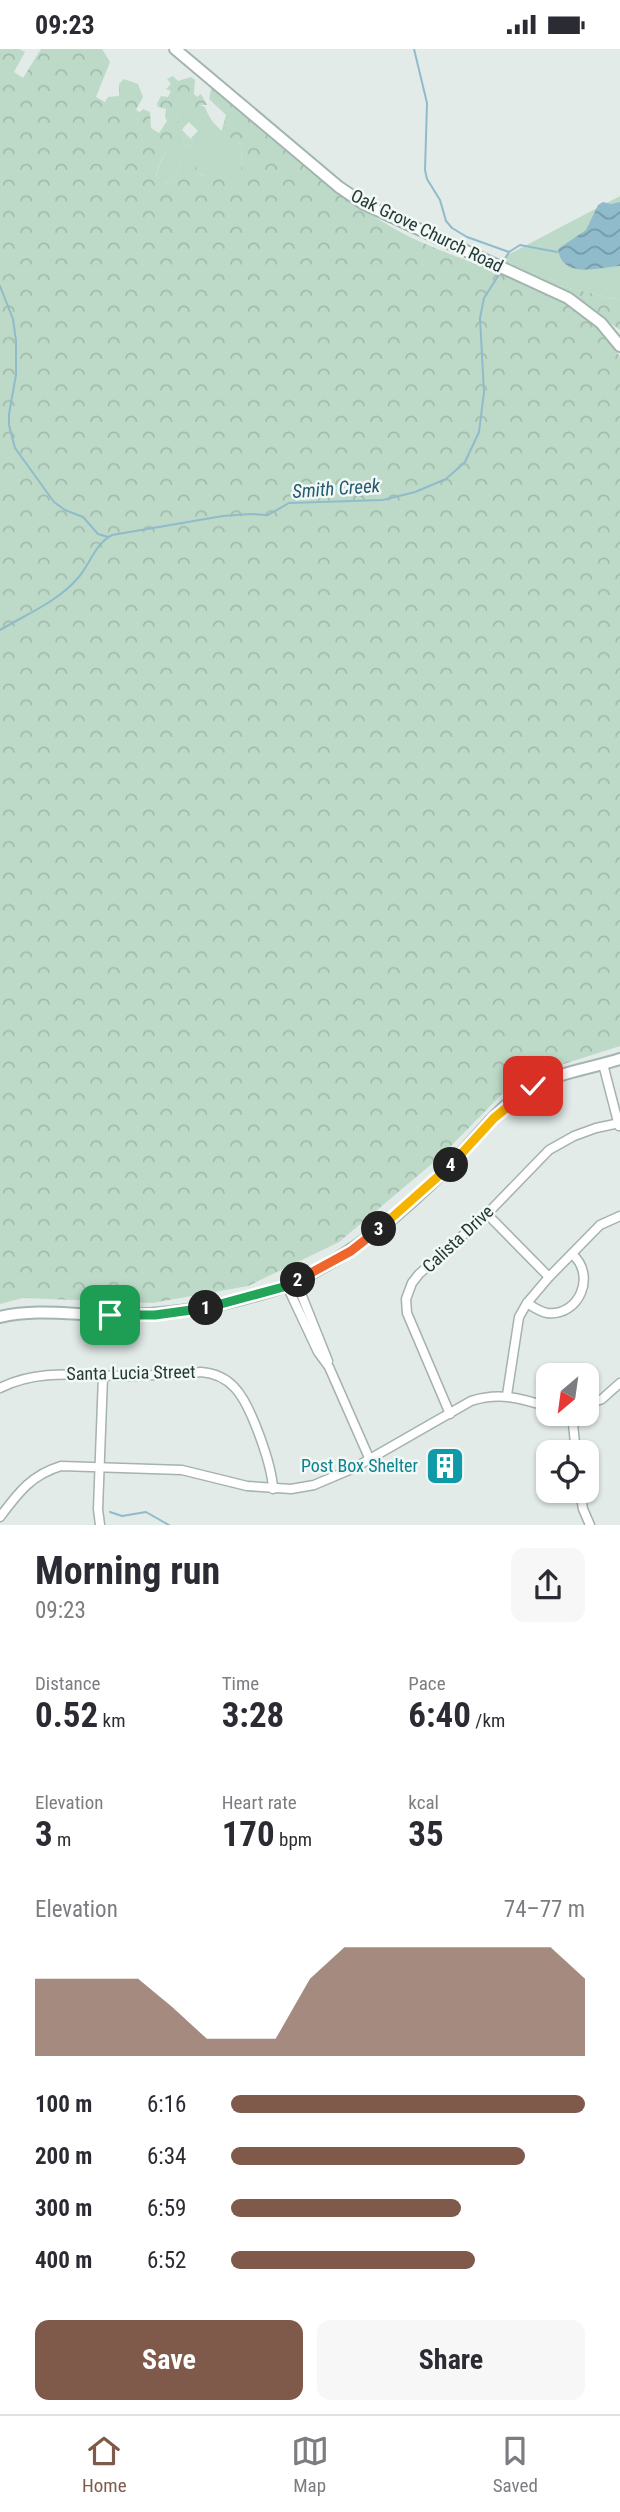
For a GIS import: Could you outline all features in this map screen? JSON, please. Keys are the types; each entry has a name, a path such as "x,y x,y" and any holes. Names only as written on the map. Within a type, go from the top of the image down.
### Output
{"main road":[{"name":"Oak Grove Church Road","path":"175,49 364,204 568,298 601,323 620,346"},
{"path":"0,1317 35,1313 131,1316 188,1312 292,1284 351,1251 389,1222 454,1161 494,1118 533,1086 620,1059"}],"street":[{"path":"603,1064 619,1125"},
{"name":"Calista Drive","path":"450,1413 410,1323 406,1299 412,1283 549,1150 596,1128 619,1125"},
{"path":"486,1214 549,1277"},
{"path":"506,1395 519,1317 527,1303 600,1225 620,1216"},
{"path":"527,1303 538,1310 553,1313 567,1308 579,1296 584,1287 585,1276 582,1266 572,1254"},
{"path":"292,1284 321,1342 328,1367 370,1460"},
{"name":"Santa Lucia Street","path":"0,1388 40,1375 213,1374 227,1380 242,1399 269,1460 273,1489"},
{"path":"100,1525 103,1376"},
{"path":"599,1400 620,1383"},
{"path":"0,1517 25,1485 44,1472 69,1466 192,1471 247,1486 291,1489 314,1485 370,1460 471,1401 486,1396 506,1395 536,1404"},
{"path":"582,1503 590,1525"}],"green space":[{"path":"0,49 19,49 25,52 14,72 23,78 41,49 102,49 110,62 96,97 105,102 108,97 119,96 119,84 124,79 138,84 143,97 136,110 150,112 151,128 159,133 167,121 166,109 158,107 157,104 161,96 168,97 171,91 166,89 171,84 167,79 173,76 178,81 191,77 195,80 194,94 197,97 201,94 207,105 200,105 198,112 195,110 192,114 178,113 175,119 179,122 177,127 184,127 182,130 195,143 185,147 183,141 188,138 186,135 166,152 156,176 165,183 173,181 181,162 196,162 197,173 205,176 211,166 241,173 242,144 221,133 226,115 209,99 212,86 295,157 360,207 406,235 558,299 593,322 620,357 620,1046 517,1079 440,1157 339,1242 248,1286 152,1303 23,1298 0,1304"},
{"path":"200,105 205,107 220,129 242,144 241,174 211,167 206,176 197,173 195,162 181,162 173,181 162,182 156,177 166,152 174,142 185,135 188,138 183,141 185,147 194,143 191,138 198,131 189,122 177,129 175,119 178,113"},
{"path":"620,196 620,300 552,284 500,259"},
{"path":"512,265 552,284 620,300 620,330 574,297 510,268"}],"water":[{"path":"603,202 620,202 620,266 583,270 566,265 558,249 586,230 598,205"}],"waterway":[{"path":"414,49 427,103 425,170 427,179 440,200 446,221 467,237 509,252"},
{"name":"Smith Creek","path":"503,262 509,252 520,245 557,252"},
{"name":"Smith Creek","path":"0,630 51,601 70,586 101,544 112,535 223,516 268,515 289,503 383,500 415,492 446,479 465,462 479,432 484,392 480,318 484,298 500,273"},
{"path":"0,286 13,319 16,341 16,375 9,414 15,448 54,502 83,517 98,534 108,537"},
{"path":"110,1512 122,1516 146,1512 169,1525"}],"place":[{"name":"Post Box Shelter","path":"445,1466"}],"route":[{"path":"110,1315 188,1312 287,1286 351,1251 389,1222 434,1181 513,1100 533,1086"}]}
